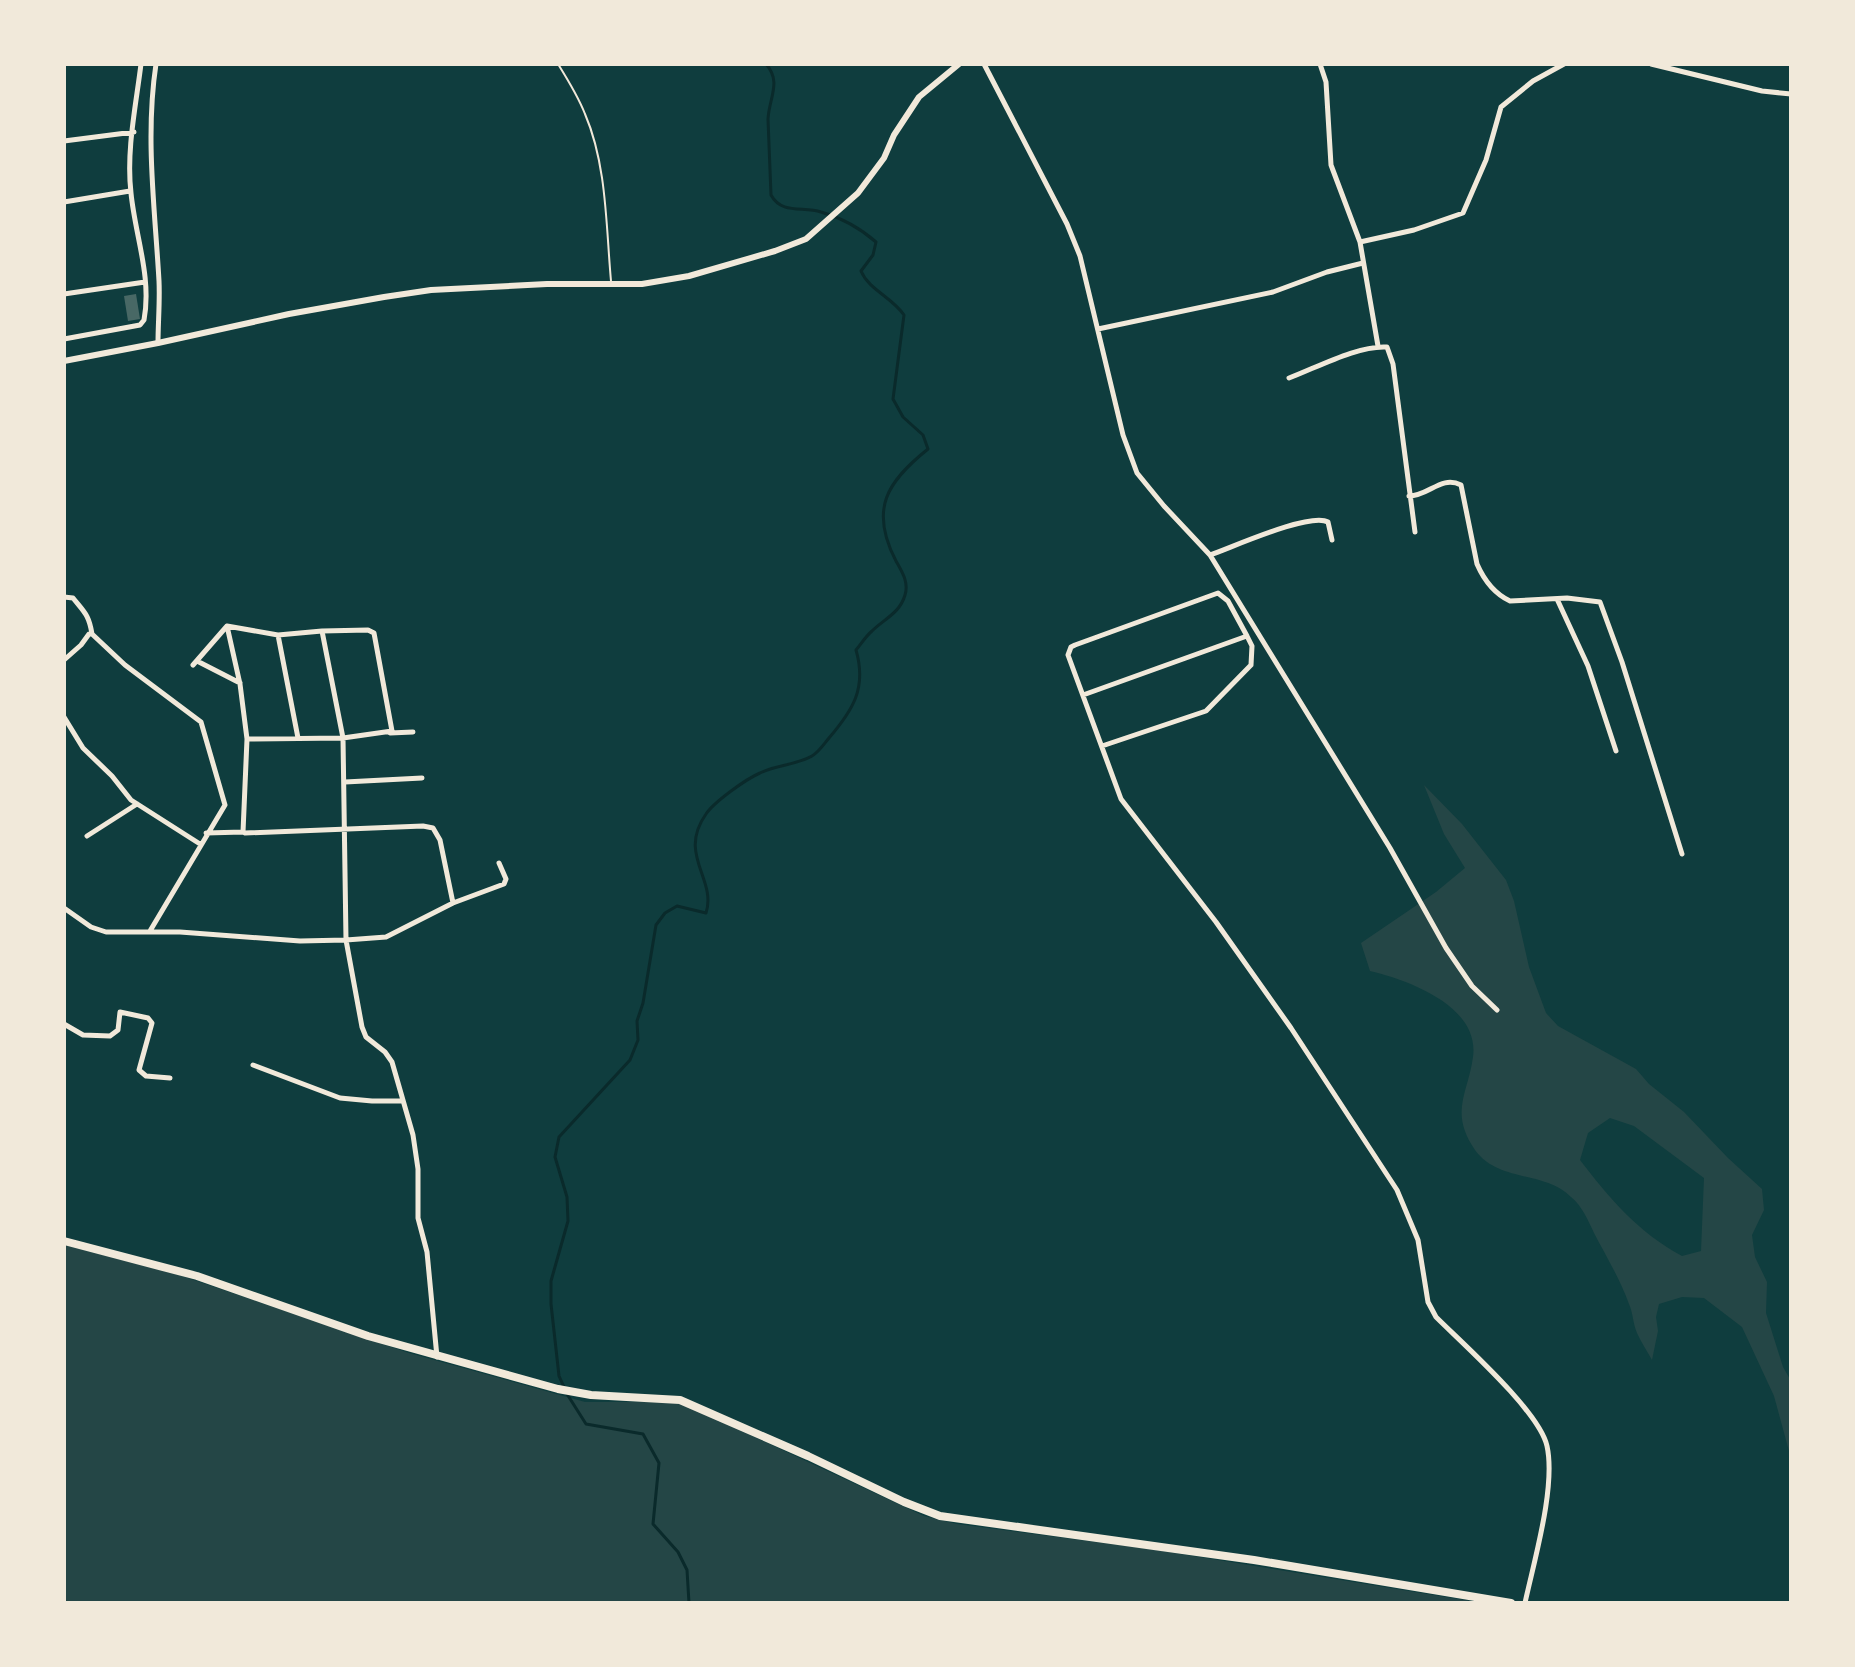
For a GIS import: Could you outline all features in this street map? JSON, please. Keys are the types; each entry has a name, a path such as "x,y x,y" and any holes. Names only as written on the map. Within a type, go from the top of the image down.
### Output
{"highway":[{"path":"64,1241 197,1276 316,1320 437,1357 558,1389 680,1400 940,1516 1254,1560 1511,1603"}],"street":[{"path":"64,339 140,325 145,316 145,282 130,191 141,64"},
{"path":"156,64 151,154 159,283 158,343"},
{"path":"64,361 289,314 431,290 642,284 689,276 775,251 806,239 858,193 884,158 894,135 919,97 959,64"},
{"path":"984,64 1067,224 1080,256 1123,435 1137,473 1210,555 1390,848 1446,948 1472,986 1497,1010"},
{"path":"1320,64 1326,82 1331,165 1360,242 1378,346"},
{"path":"1360,242 1414,230 1463,213 1486,160 1501,107 1533,81 1564,64"},
{"path":"1651,64 1762,91 1791,94"},
{"path":"64,141 134,132"},
{"path":"64,202 130,191"},
{"path":"1098,329 1273,292 1327,272 1363,263"},
{"path":"64,294 145,282"},
{"path":"1289,378 1341,357 1378,346 1387,347 1391,352 1415,532"},
{"path":"1409,496 1416,496 1442,482 1461,485 1477,564 1490,585 1510,601 1592,599 1601,604 1682,854"},
{"path":"1210,555 1284,527 1315,519 1328,522 1332,540"},
{"path":"1102,746 1206,711 1251,665 1252,646 1228,601 1218,593 1071,647 1068,655 1115,787 1127,809 1216,922 1388,1173 1418,1240 1428,1302 1436,1317 1509,1389 1547,1445 1547,1495 1525,1603"},
{"path":"64,597 73,598 86,612 92,634 125,665 202,724 225,805 150,931"},
{"path":"1556,599 1588,666 1616,751"},
{"path":"227,626 278,635 368,630 374,633 393,728 390,733"},
{"path":"227,626 195,663 240,684"},
{"path":"227,626 240,684 247,739 243,832"},
{"path":"322,631 343,738 346,940 362,1027 366,1037 392,1062 417,1151 418,1218 427,1252 437,1357"},
{"path":"64,660 92,634"},
{"path":"278,635 298,738"},
{"path":"1083,695 1247,636"},
{"path":"64,717 90,757 137,804 200,844"},
{"path":"247,739 343,738 413,732"},
{"path":"345,782 422,778"},
{"path":"87,836 137,804"},
{"path":"206,833 433,828 440,840 453,903"},
{"path":"64,908 100,931 150,931 300,941 386,937 453,903 504,884 506,879 499,863"},
{"path":"64,1024 83,1035 110,1036 118,1030 120,1012 148,1018 152,1023 139,1070 146,1076 170,1078"},
{"path":"253,1065 340,1098 403,1101"}],"lane":[{"path":"558,64 586,115 594,140 604,198 611,284"}],"shaded area":[{"path":"1424,785 1462,824 1506,880 1529,967 1546,1013 1558,1026 1636,1069 1762,1189 1764,1210 1752,1235 1755,1257 1767,1282 1766,1313 1783,1367 1791,1381 1789,1451 1774,1396 1742,1327 1704,1298 1682,1297 1659,1304 1652,1360 1637,1333 1621,1286 1578,1205 1548,1183 1496,1167 1475,1150 1467,1137 1462,1103 1473,1057 1472,1039 1465,1023 1438,998 1403,981 1370,971 1361,943 1436,892 1465,868 1444,834","holes":["1610,1118 1634,1126 1704,1178 1701,1251 1682,1256 1652,1237 1614,1201 1580,1160 1588,1133"]},
{"path":"64,1245 179,1275 409,1353 585,1402 675,1400 924,1516 957,1524 1150,1549 1483,1603 64,1603"}],"building":[{"path":"136,294 140,319 128,321 124,296"}],"waterway":[{"path":"564,1387 559,1376 551,1304 551,1281 568,1221 567,1197 555,1157 559,1137 630,1060 638,1040 637,1021 656,925 665,913 677,906 706,913 707,889 695,842 706,814 723,797 754,776 815,754 851,708 860,676 856,650 899,607 906,590 884,526 886,498 902,473 928,449 923,435 903,417 893,399 904,315 869,283 861,271 873,255 876,242 843,220 814,210 787,208 771,195 768,119 774,84 766,64"},
{"path":"567,1394 586,1424 643,1434 659,1463 653,1524 678,1552 687,1570 689,1603"}]}
